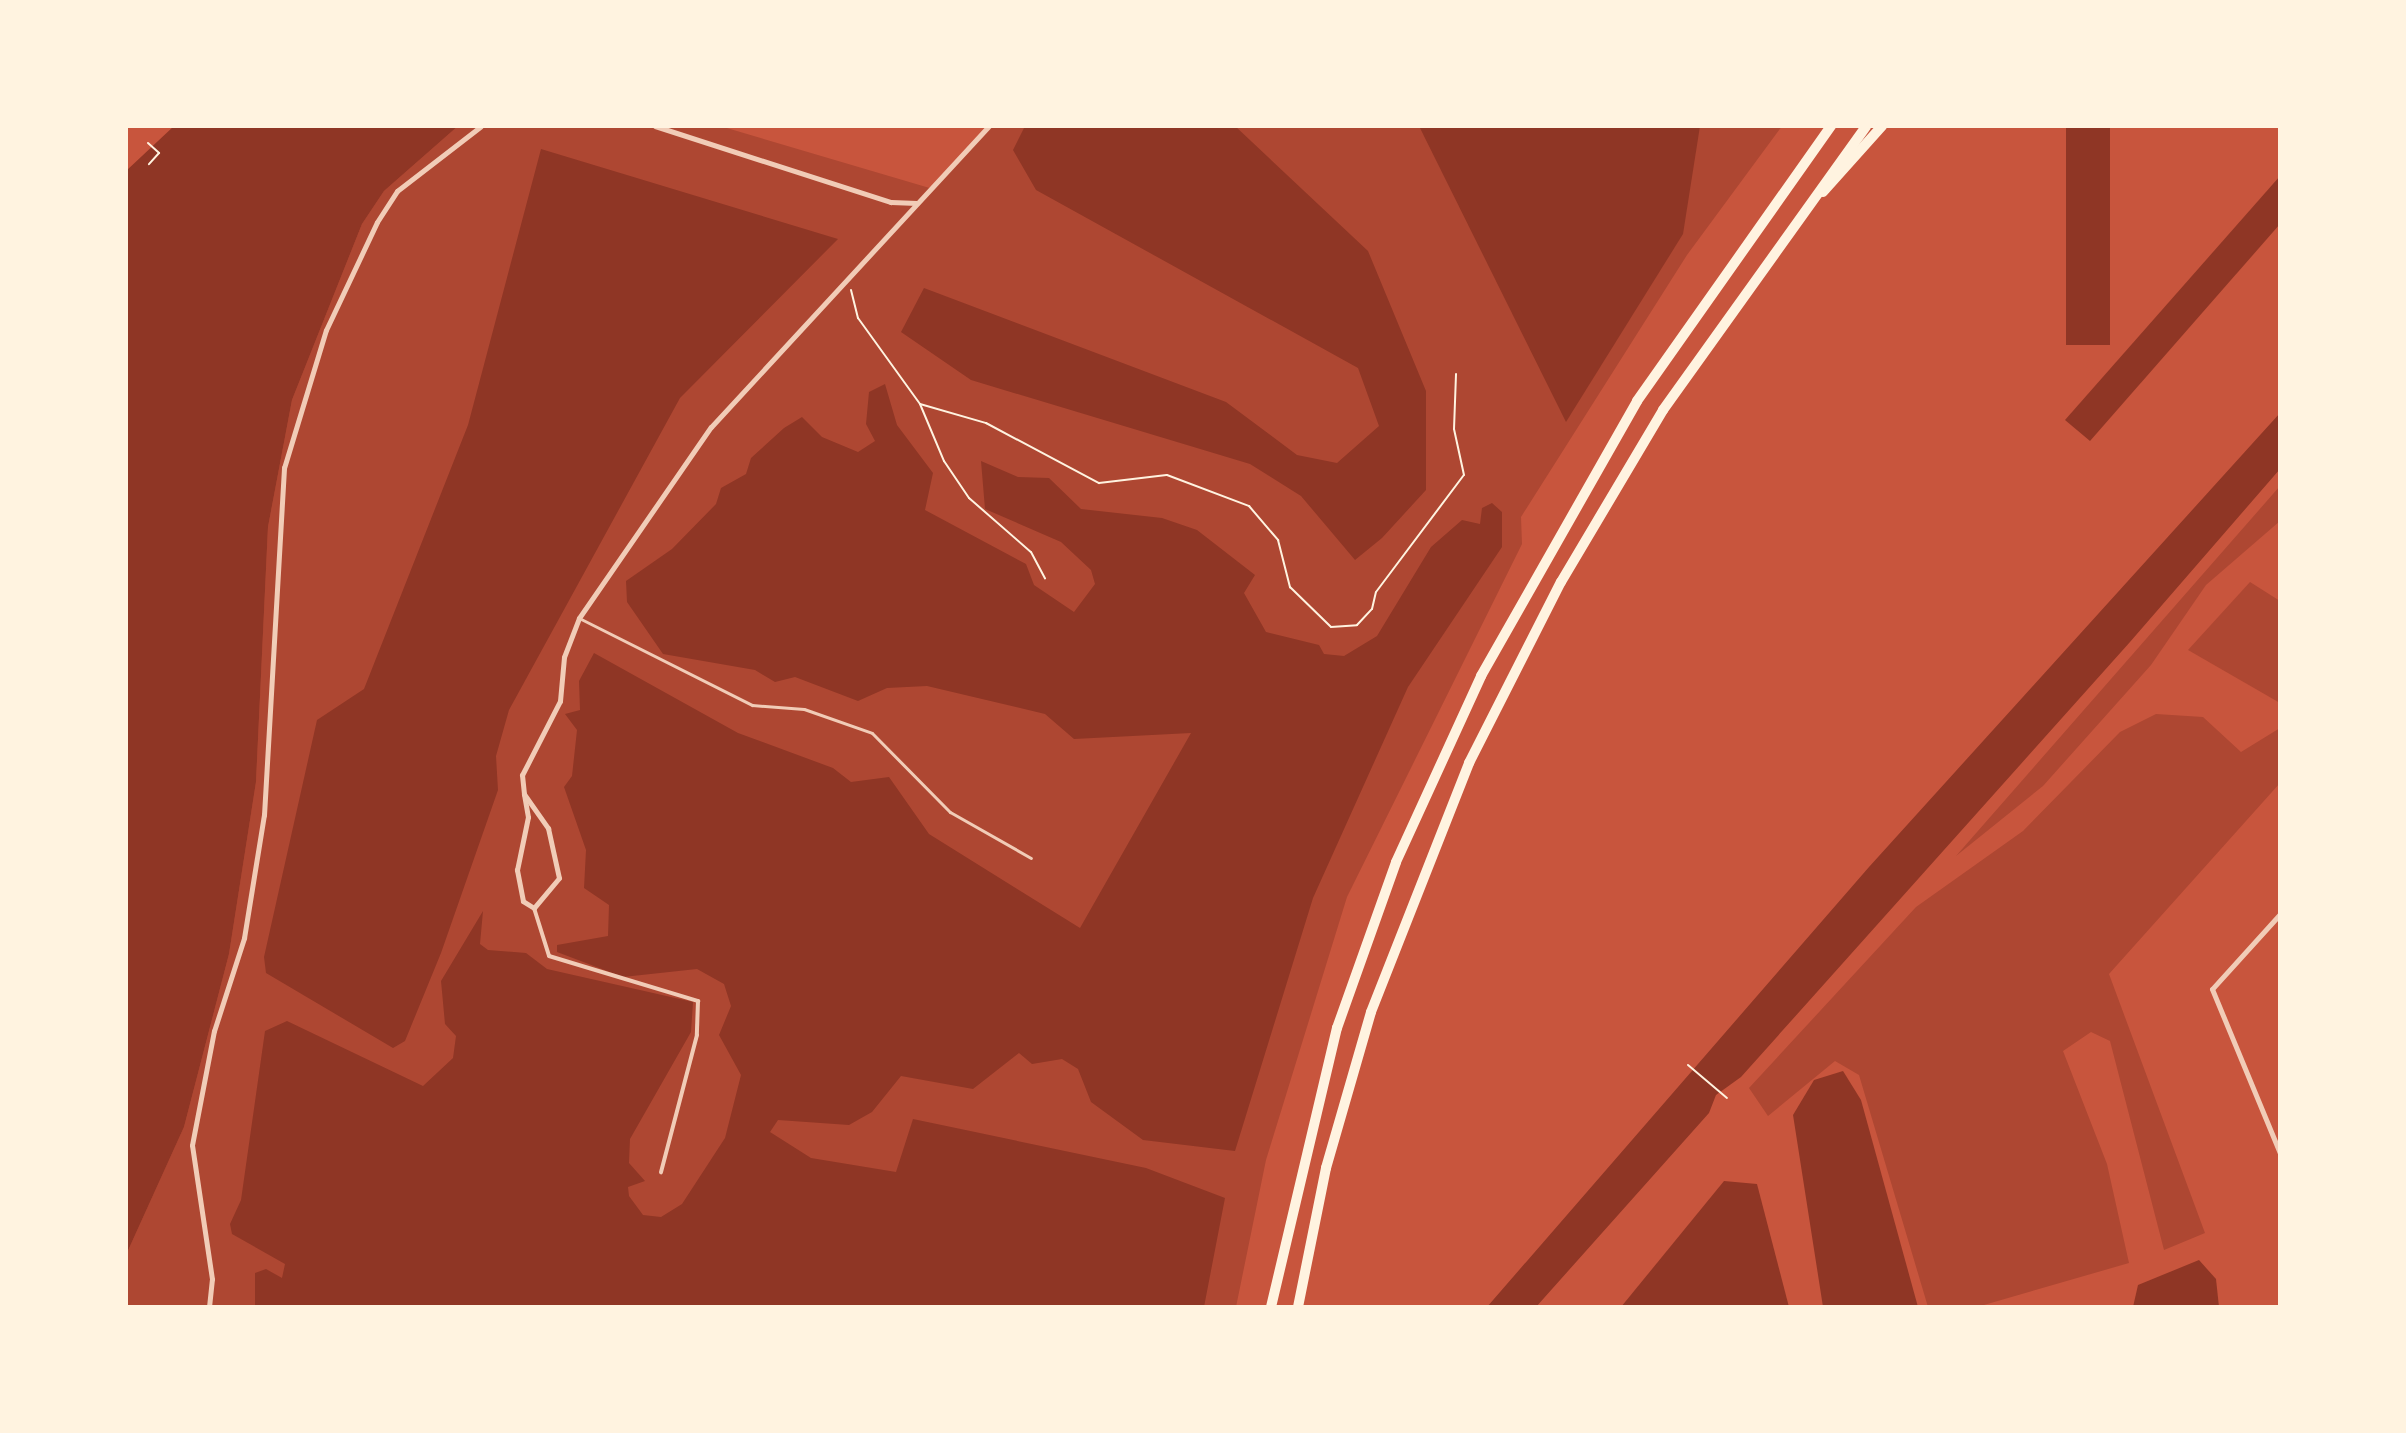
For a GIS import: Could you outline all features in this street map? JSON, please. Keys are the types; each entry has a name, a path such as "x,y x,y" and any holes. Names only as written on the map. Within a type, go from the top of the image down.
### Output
{"highway":[{"path":"1271,1307 1312,1112 1359,961 1481,676 1637,401 1831,126"},
{"path":"1298,1307 1366,1025 1469,763 1610,497 1783,234 1866,126"},
{"path":"1783,234 1882,126"}],"street":[{"path":"209,1307 212,1279 192,1145 214,1031 244,938 264,815 284,468 326,330 377,222 397,191 481,126"},
{"path":"655,126 891,202 918,203"},
{"path":"661,1172 697,1035 698,1001 549,956 534,908 523,901 517,870 528,817 522,775 560,701 564,657 579,618 711,427 989,126"},
{"path":"524,794 548,828 559,878 534,908"},
{"path":"2280,914 2212,989 2280,1153"}],"lane":[{"path":"579,618 752,705 804,709 872,733 950,812 1031,858"}],"path":[{"path":"148,143 161,151 149,164"},
{"path":"848,280 864,329 920,404 969,498 1013,534 1045,578"},
{"path":"920,404 986,423 1099,483 1167,475 1249,506 1278,540 1290,587 1331,627 1357,625 1372,609 1376,592 1464,475 1454,429 1456,374"},
{"path":"1688,1065 1727,1098"}],"shaded area":[{"path":"174,126 458,126 384,191 362,224 292,400 268,527 256,782 229,954 184,1127 126,1255 126,171"},
{"path":"458,126 720,126 933,189 989,126 1782,126 1687,255 1521,517 1522,544 1347,897 1266,1160 1236,1307 126,1307 126,1255 184,1127 229,954 256,782 268,527 292,400 362,224 384,191"},
{"path":"1025,126 1235,126 1368,251 1426,391 1426,490 1382,538 1355,560 1301,496 1250,464 971,380 901,332 924,288 1226,402 1297,455 1337,463 1379,426 1358,368 1036,190 1013,150"},
{"path":"1419,126 1700,126 1683,234 1566,422"},
{"path":"2066,126 2110,126 2110,345 2066,345"},
{"path":"541,149 838,239 680,398 509,710 496,756 498,790 441,953 405,1041 393,1048 266,973 264,957 317,720 364,689 468,425"},
{"path":"2280,176 2280,224 2090,441 2065,420"},
{"path":"885,384 897,425 933,473 925,510 1026,564 1034,585 1074,612 1095,584 1091,570 1061,542 985,509 981,461 1018,477 1049,478 1081,509 1162,518 1197,530 1255,575 1244,593 1266,632 1319,645 1324,654 1344,656 1377,636 1431,547 1462,520 1480,524 1482,508 1492,503 1502,512 1502,547 1408,687 1313,898 1235,1151 1143,1140 1091,1102 1078,1069 1062,1059 1032,1064 1019,1053 973,1089 901,1076 872,1112 849,1125 778,1120 770,1132 811,1158 896,1172 913,1119 1146,1168 1225,1198 1204,1307 255,1307 255,1273 266,1269 282,1278 285,1264 232,1234 230,1224 241,1200 265,1031 287,1021 423,1086 453,1058 456,1036 445,1024 441,981 483,911 480,944 488,950 526,953 547,969 693,1002 691,1032 630,1139 629,1163 645,1181 628,1187 629,1196 643,1215 661,1217 682,1204 725,1138 741,1075 719,1035 731,1006 724,984 697,969 623,977 557,952 557,945 608,936 609,905 584,888 586,850 564,787 572,776 577,730 565,714 580,710 579,681 594,653 738,733 833,768 851,782 889,777 929,834 1080,928 1191,733 1074,739 1045,714 927,686 887,688 858,701 795,677 775,682 755,670 663,654 627,602 626,581 672,549 716,504 721,488 746,474 751,458 784,428 802,417 822,437 858,452 875,441 866,424 869,392"},
{"path":"2280,413 2280,469 2130,642 1741,1077 1716,1095 1709,1113 1536,1307 1487,1307 1869,867"},
{"path":"2280,486 2280,521 2206,585 2151,665 2043,786 1956,856"},
{"path":"2250,582 2280,601 2280,703 2188,650"},
{"path":"2156,714 2203,717 2241,752 2280,728 2280,783 2109,974 2205,1233 2164,1250 2110,1041 2091,1032 2063,1051 2107,1164 2129,1263 1977,1307 1928,1307 1859,1075 1835,1061 1768,1116 1749,1088 1916,907 2023,831 2120,732"},
{"path":"1843,1071 1861,1100 1918,1307 1823,1307 1793,1115 1814,1080"},
{"path":"1724,1181 1757,1184 1789,1307 1621,1307"},
{"path":"2199,1260 2216,1279 2219,1307 2133,1307 2138,1285"}]}
